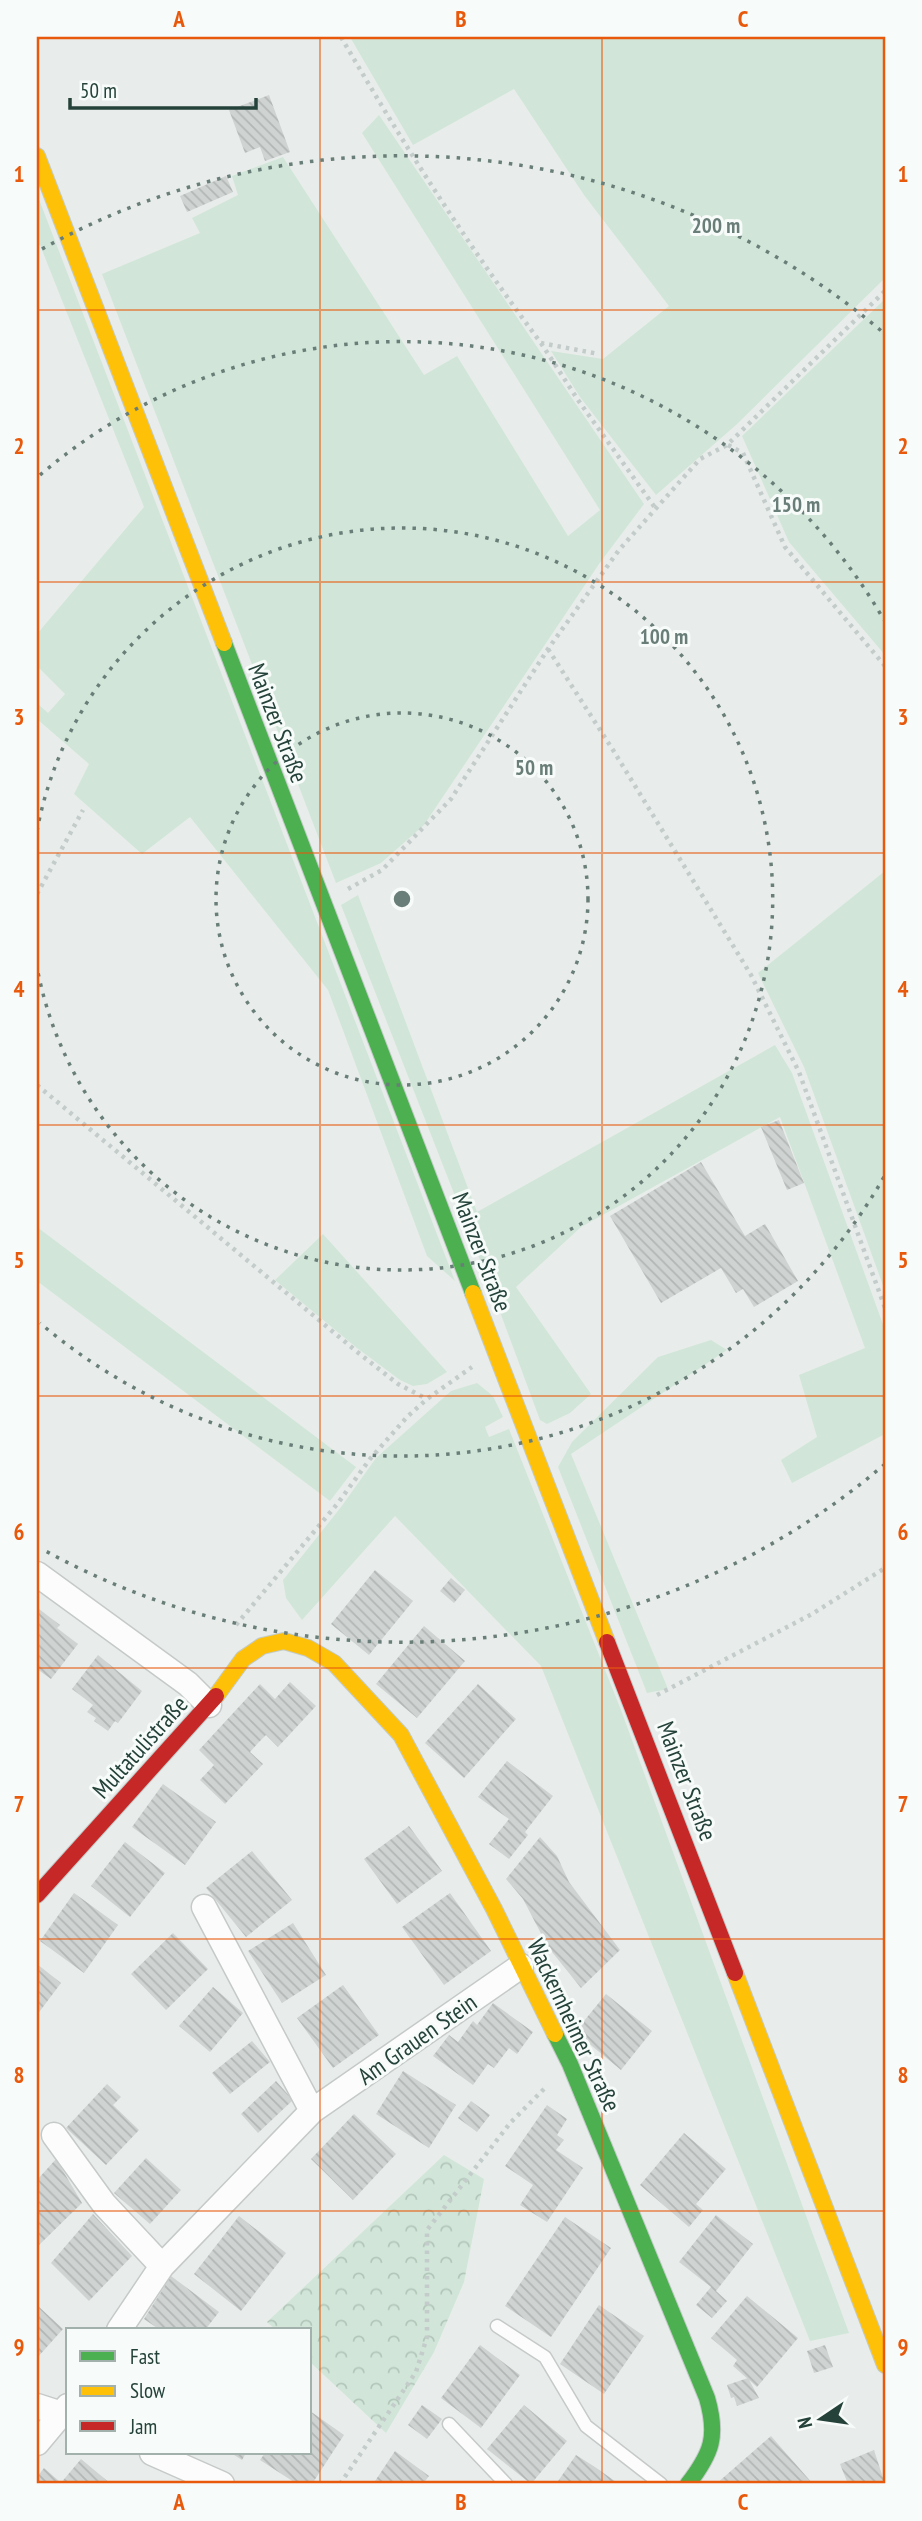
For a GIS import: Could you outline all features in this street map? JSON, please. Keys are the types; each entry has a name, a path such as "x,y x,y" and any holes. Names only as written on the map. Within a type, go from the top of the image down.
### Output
{"main road":[{"name":"Mainzer Straße","path":"37,156 885,2365"},
{"name":"Multatulistraße","path":"37,1895 209,1705 243,1659 262,1646 284,1640"},
{"name":"Wackernheimer Straße","path":"284,1640 308,1648 334,1664 401,1735 494,1909 570,2064 702,2381 715,2420 713,2442 703,2466 688,2484"}],"street":[{"path":"37,1574 188,1684 209,1705"},
{"path":"204,1907 312,2111"},
{"name":"Am Grauen Stein","path":"120,2328 162,2266 312,2111 521,1966"},
{"path":"54,2135 104,2204 162,2266"},
{"path":"37,2406 66,2412"},
{"path":"37,2444 66,2412"},
{"path":"154,2454 222,2484"}],"lane":[{"path":"498,2326 545,2357 586,2426 662,2484"},
{"path":"449,2424 506,2484"}],"path":[{"path":"341,37 384,111 502,291 656,509"},
{"path":"323,903 382,870 451,799 548,649 619,550 700,459 727,445 885,291"},
{"path":"541,344 599,354"},
{"path":"727,445 743,453 785,547 885,666"},
{"path":"548,649 751,975 799,1072 885,1308"},
{"path":"37,894 83,810"},
{"path":"37,1085 356,1351 398,1384 427,1399"},
{"path":"232,1630 338,1503 370,1459 427,1399 496,1350"},
{"path":"633,1704 670,1690 812,1614 885,1568"},
{"path":"340,2484 416,2372 427,2337 427,2230 511,2122 570,2064"}],"green space":[{"path":"350,37 885,37 885,278 736,425 656,495 580,397 551,351 603,359 669,306 584,195 514,89 413,145"},
{"path":"379,115 644,504 599,564 424,825 381,863 336,883 102,274 200,233 192,218 238,195 232,176 283,157 424,375 457,356 568,536 600,510 362,133"},
{"path":"37,194 455,1281 427,1256 328,990 190,817 142,854 74,794 89,764 37,719 37,703 48,713 65,694 37,666 37,634 144,507 40,245 37,247"},
{"path":"885,299 885,655 789,542 742,436"},
{"path":"885,871 885,1291 804,1067 758,973"},
{"path":"358,895 477,1212 775,1045 792,1073 885,1330 885,1434 792,1483 781,1460 817,1437 799,1375 865,1348 780,1117 581,1227 516,1287 591,1394 570,1413 547,1424 540,1420 341,905"},
{"path":"37,1227 356,1467 330,1501 37,1281"},
{"path":"323,1234 447,1372 427,1384 413,1386 400,1380 275,1280"},
{"path":"711,1340 727,1350 571,1454 668,1689 647,1693 558,1467 572,1442 658,1357"},
{"path":"477,1383 493,1396 503,1417 485,1427 489,1437 509,1429 621,1710 849,2333 810,2341 541,1666 395,1516 302,1620 286,1598 283,1580 376,1458 451,1391"},
{"path":"444,2155 484,2179 464,2282 434,2352 386,2433 312,2364 312,2328 274,2328 267,2322"}],"building":[{"path":"269,95 290,152 265,161 260,147 245,153 229,110"},
{"path":"226,176 233,192 187,212 180,196"},
{"path":"779,1120 804,1183 787,1190 761,1127"},
{"path":"701,1162 745,1236 765,1224 798,1281 754,1307 743,1289 736,1293 721,1268 661,1303 610,1216"},
{"path":"375,1570 413,1601 369,1655 331,1624"},
{"path":"451,1578 465,1590 454,1603 440,1591"},
{"path":"39,1609 60,1625 57,1628 78,1644 51,1679 37,1669"},
{"path":"424,1626 465,1661 417,1718 376,1684"},
{"path":"98,1655 142,1691 118,1723 115,1721 108,1731 87,1712 93,1705 72,1689"},
{"path":"290,1682 316,1706 278,1747 266,1735 258,1743 250,1752 263,1764 225,1804 200,1780 214,1765 199,1750 260,1684 275,1699"},
{"path":"478,1684 516,1719 464,1778 425,1743"},
{"path":"507,1761 553,1796 525,1832 528,1835 509,1859 489,1844 509,1819 478,1797"},
{"path":"163,1784 216,1822 185,1865 132,1827"},
{"path":"409,1826 442,1871 397,1904 364,1859"},
{"path":"540,1837 557,1856 569,1882 620,1950 581,1988 548,1947 523,1899 506,1879"},
{"path":"125,1842 165,1873 130,1917 91,1886"},
{"path":"252,1851 292,1900 246,1937 206,1888"},
{"path":"74,1893 118,1925 84,1973 40,1941"},
{"path":"450,1893 491,1951 444,1985 402,1927"},
{"path":"293,1923 326,1975 282,2003 248,1951"},
{"path":"173,1933 208,1969 166,2010 131,1974"},
{"path":"37,1964 61,1983 37,2015"},
{"path":"343,1985 379,2035 333,2068 297,2018"},
{"path":"213,1987 243,2013 210,2052 179,2026"},
{"path":"606,1994 652,2031 621,2070 575,2032"},
{"path":"493,2003 533,2032 517,2054 509,2048 494,2068 488,2064 473,2085 433,2056 449,2035 458,2042 473,2021 477,2025"},
{"path":"252,2041 270,2062 230,2094 212,2073"},
{"path":"403,2071 456,2105 429,2148 376,2114"},
{"path":"276,2081 293,2100 258,2133 241,2114"},
{"path":"107,2084 121,2097 113,2105 139,2130 106,2165 66,2128"},
{"path":"471,2101 490,2115 477,2132 458,2118"},
{"path":"547,2105 567,2119 557,2135 564,2140 556,2150 583,2168 547,2222 520,2205 533,2185 505,2166"},
{"path":"354,2114 396,2154 353,2200 311,2159"},
{"path":"684,2133 726,2169 696,2204 703,2210 689,2227 640,2185"},
{"path":"146,2158 181,2190 150,2224 114,2193"},
{"path":"56,2159 82,2203 37,2247 37,2180"},
{"path":"93,2214 132,2256 89,2301 51,2263"},
{"path":"716,2215 753,2244 716,2291 727,2301 712,2318 696,2305 711,2287 679,2262"},
{"path":"239,2216 286,2253 241,2311 194,2274"},
{"path":"565,2217 611,2248 551,2337 505,2306"},
{"path":"171,2276 219,2312 207,2328 157,2328 144,2319"},
{"path":"747,2296 798,2338 757,2387 733,2366 737,2360 711,2338"},
{"path":"37,2305 63,2329 37,2358"},
{"path":"599,2305 644,2336 604,2394 560,2364"},
{"path":"480,2345 520,2375 481,2428 441,2398"},
{"path":"825,2345 833,2367 814,2373 807,2351"},
{"path":"748,2378 759,2398 737,2406 727,2385"},
{"path":"422,2405 442,2419 427,2439 408,2425"},
{"path":"524,2405 567,2441 531,2484 487,2449"},
{"path":"312,2412 344,2435 312,2484 297,2484 260,2460 264,2454 312,2454"},
{"path":"771,2436 813,2484 716,2484"},
{"path":"874,2450 885,2484 848,2484 840,2464"},
{"path":"395,2451 429,2476 423,2484 373,2484"},
{"path":"233,2454 245,2454 242,2460"},
{"path":"576,2455 595,2467 619,2484 556,2484"},
{"path":"81,2459 111,2484 60,2484"},
{"path":"44,2468 59,2481 56,2484 37,2484 37,2477"}],"traffic: fast":[{"path":"224,643 473,1293"},
{"path":"555,2034 570,2064 707,2398 712,2423 711,2444 703,2463 688,2484"}],"traffic: slow":[{"path":"37,156 224,643"},
{"path":"473,1293 607,1642"},
{"path":"216,1696 243,1659 262,1646 284,1641 308,1648 334,1663 401,1735 494,1909 555,2034"},
{"path":"735,1973 885,2365"}],"traffic: jam":[{"path":"607,1642 735,1973"},
{"path":"37,1895 216,1696"}]}
